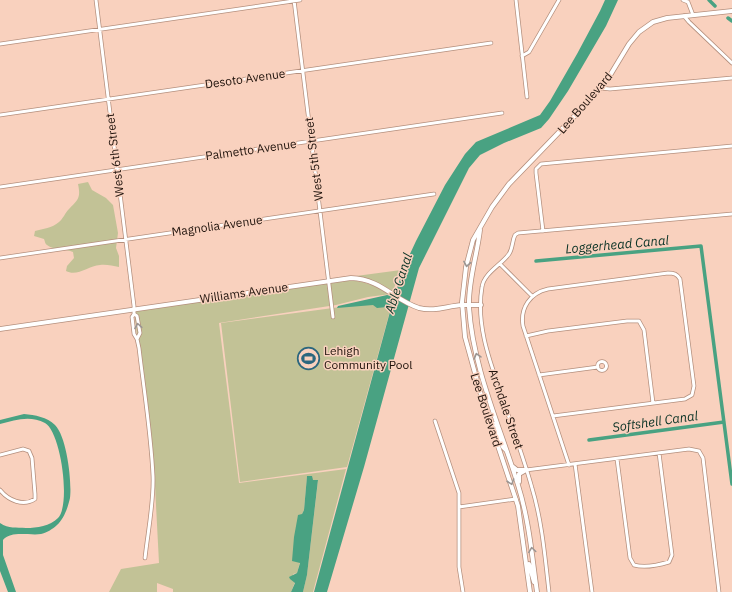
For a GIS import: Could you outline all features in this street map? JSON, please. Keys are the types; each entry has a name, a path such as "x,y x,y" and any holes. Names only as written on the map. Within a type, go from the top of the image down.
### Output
{"main road":[{"name":"Lee Boulevard","path":"530,592 521,516 466,345 462,305 468,257 474,240 481,227 497,200 512,180 580,111 600,88 616,66 632,39 641,30 652,22 661,19 693,14 732,11"},
{"name":"Lee Boulevard","path":"481,227 470,286 469,305 473,344 487,392 519,486 529,536 537,592"},
{"name":"Williams Avenue","path":"0,329 134,312 352,278 375,283 413,305 431,310 462,305 481,305"},
{"path":"490,423 494,424 503,447 507,452"},
{"path":"512,466 519,470 526,470"},
{"path":"519,486 519,475 526,470"},
{"path":"516,499 522,498"},
{"path":"527,563 530,566 532,580 536,586"}],"street":[{"name":"West 6th Street","path":"96,0 134,312 137,316 140,333 138,338 150,438 153,491 145,558"},
{"name":"West 5th Street","path":"294,0 333,318"},
{"path":"0,44 300,0"},
{"path":"516,0 527,97"},
{"path":"522,56 529,52 559,0"},
{"path":"683,0 688,2 693,14"},
{"path":"684,16 732,63"},
{"name":"Desoto Avenue","path":"0,115 491,43"},
{"path":"600,88 610,89 732,78"},
{"name":"Palmetto Avenue","path":"0,187 502,112"},
{"path":"732,146 543,163 538,166 536,172 543,231 732,214"},
{"name":"Magnolia Avenue","path":"0,258 434,194"},
{"name":"Archdale Street","path":"543,231 515,234 511,250 484,280 481,305 483,332 486,346 538,511 549,592"},
{"path":"500,264 532,296"},
{"path":"553,416 686,399 692,395 694,386 680,279 677,275 668,273 548,288 532,296 524,309 522,317 523,326 569,465"},
{"path":"526,336 548,331 631,320 639,321 644,330 653,403"},
{"path":"539,375 598,367"},
{"path":"435,421 458,489 459,567 463,592"},
{"path":"0,455 23,449 30,451 32,458 35,499 30,502 12,501 0,490"},
{"path":"526,470 690,449 699,451 703,458 719,592"},
{"path":"617,459 630,558 634,565 649,565 669,562 672,555 659,454"},
{"path":"575,464 592,592"},
{"path":"459,508 516,499"}],"shaded area":[{"path":"605,0 618,0 606,26 568,91 549,119 541,128 504,143 480,155 469,168 419,268 364,467 327,592 314,592 391,308 377,308 373,305 337,308 338,306 387,295 392,296 397,288 403,269 416,241 445,185 465,154 476,142 540,115 550,101 577,54"},
{"path":"88,182 92,190 106,198 113,205 118,233 116,248 119,256 119,267 100,265 70,273 66,271 67,266 74,258 73,252 49,247 44,239 34,236 35,231 50,227 60,221 79,196 78,184"},
{"path":"401,270 393,291 376,282 356,276"},
{"path":"343,280 368,284 391,294 368,297 336,305 219,323 239,483 346,469 313,592 303,592 307,575 318,481 307,476 304,510 302,514 300,562 297,573 293,574 295,582 291,592 173,592 173,589 157,583 157,592 109,592 121,569 159,563 155,486 134,311"},
{"path":"393,300 347,467 240,482 221,323"},
{"path":"24,414 45,418 55,425 59,431 63,439 68,460 70,498 62,520 45,533 16,534 6,537 3,540 3,555 16,592 8,592 0,571 0,523 10,527 26,528 47,525 58,518 62,511 64,499 64,485 60,454 51,429 45,423 34,419 22,419 0,424 0,420"},
{"path":"307,476 312,476 313,480 318,480 307,575 303,592 291,592 295,583 289,577 297,573 300,563 292,561 298,515 302,514 304,510"}],"waterway":[{"path":"709,0 715,6"},
{"path":"728,18 732,21"},
{"name":"Loggerhead Canal","path":"536,261 701,246 732,484"},
{"name":"Softshell Canal","path":"589,440 724,422"}],"place":[{"name":"Lehigh Community Pool","path":"308,358"}],"water label":[{"name":"Able Canal","path":"398,283"}]}
